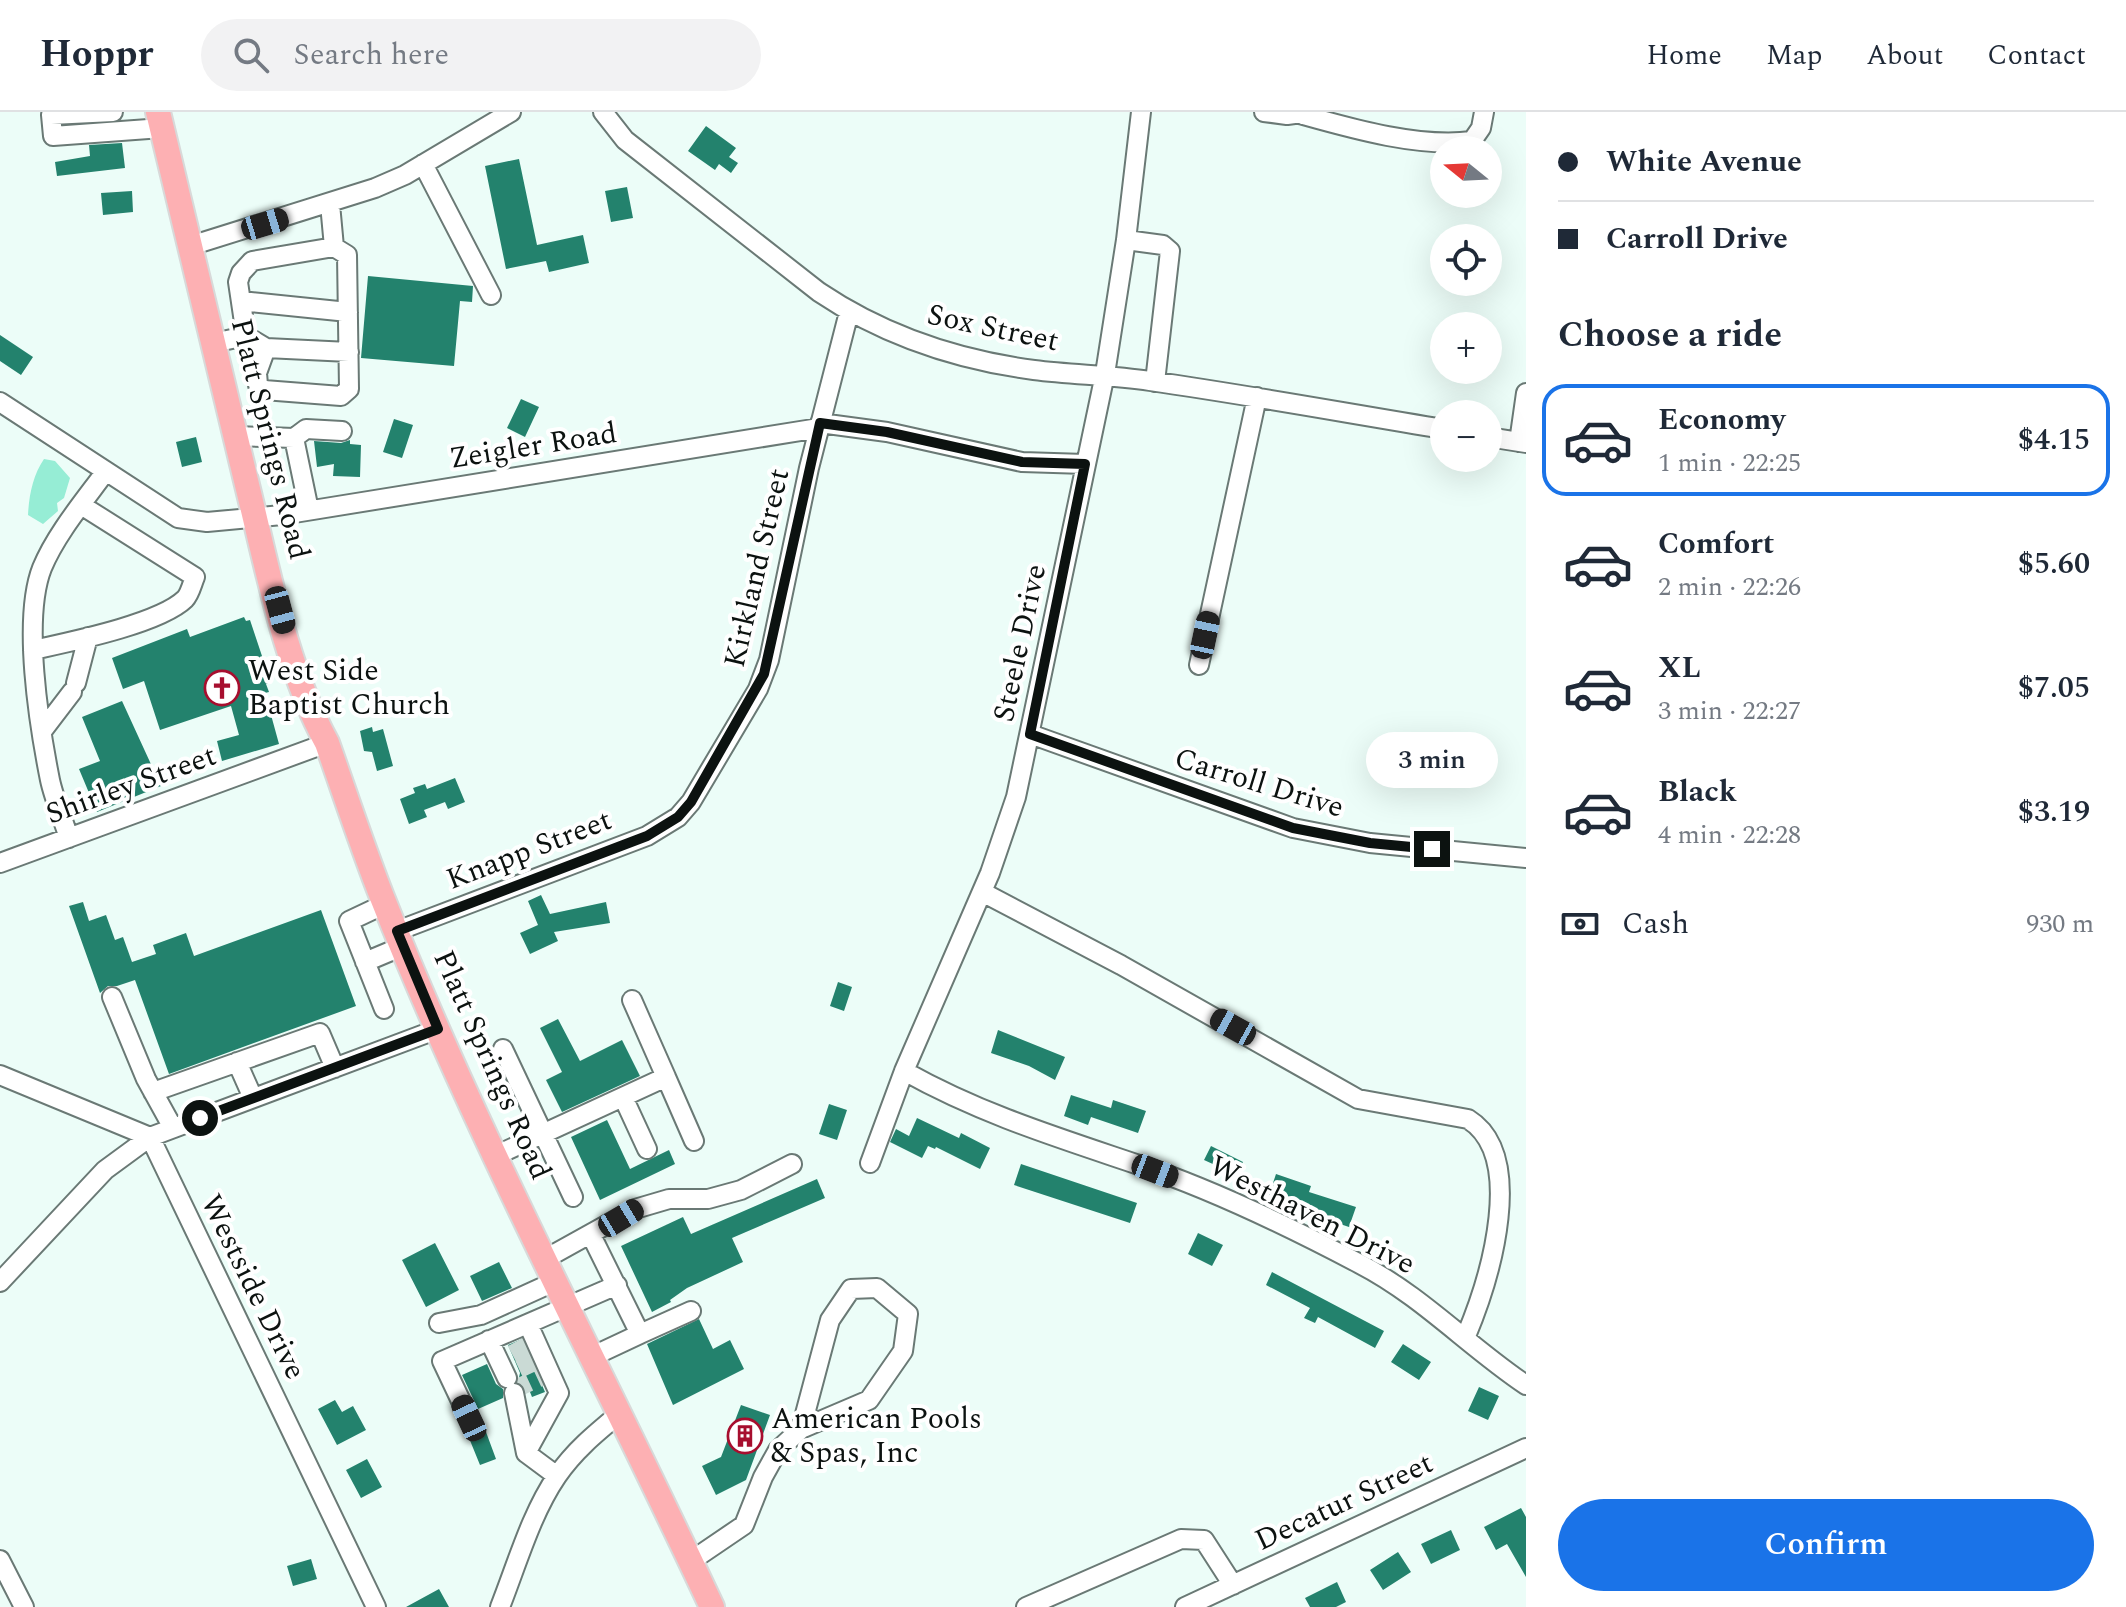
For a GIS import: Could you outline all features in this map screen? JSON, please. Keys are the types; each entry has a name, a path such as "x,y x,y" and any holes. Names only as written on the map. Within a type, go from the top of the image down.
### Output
{"main road":[{"name":"Platt Springs Road","path":"160,120 256,519 298,677 314,720 327,743 385,904 438,1029 712,1607"}],"street":[{"path":"113,112 51,115 53,136 160,120"},
{"path":"190,246 375,188 423,164 511,112"},
{"name":"Sox Street","path":"603,112 625,140 849,312 909,339 956,354 1033,370 1105,374 1430,427"},
{"name":"Steele Drive","path":"870,1163 904,1071 982,892 1016,797 1105,374 1126,240 1141,112"},
{"path":"1264,112 1306,113 1356,130 1455,143 1472,141 1481,128 1484,112"},
{"path":"423,164 491,295"},
{"path":"330,204 334,247"},
{"path":"265,224 277,256"},
{"path":"1126,240 1163,245 1170,251 1155,382"},
{"path":"246,336 238,282 241,273 252,261 334,247 347,255 349,389 341,396 264,390 258,385 257,373 266,348"},
{"path":"241,301 348,312"},
{"name":"Kirkland Street","path":"678,817 709,773 764,674 819,426 849,312"},
{"path":"213,343 246,336 266,348 349,352"},
{"path":"1502,439 1522,443 1526,393"},
{"path":"1199,665 1257,397"},
{"name":"Zeigler Road","path":"0,402 178,518 207,522 256,519 819,426 887,432 1022,462 1085,464"},
{"path":"236,436 294,438 306,429 342,431"},
{"path":"294,438 309,510"},
{"path":"69,838 50,781 43,730 33,650 35,588 43,565 106,471"},
{"path":"33,650 88,637 168,611 187,597 195,577 81,505"},
{"path":"43,730 74,688 88,637"},
{"name":"Carroll Drive","path":"1030,734 1293,828 1370,843 1526,858"},
{"name":"Shirley Street","path":"0,863 327,743"},
{"name":"Knapp Street","path":"365,962 400,938 647,836 678,817"},
{"path":"982,892 1121,965 1358,1099 1468,1119 1484,1125 1497,1135 1514,1161 1517,1209 1508,1240 1466,1336"},
{"path":"384,1009 349,921 385,904"},
{"path":"112,997 153,1092 173,1128"},
{"path":"632,1000 694,1141"},
{"path":"0,1282 105,1170 129,1149 173,1128 438,1029"},
{"path":"153,1092 320,1033 335,1068"},
{"path":"503,1049 573,1197"},
{"path":"237,1062 253,1098"},
{"name":"Westhaven Drive","path":"904,1071 1030,1130 1139,1165 1204,1191 1360,1264 1427,1307 1526,1385"},
{"path":"0,1075 150,1137"},
{"path":"497,1155 666,1077"},
{"path":"623,1097 647,1149"},
{"name":"Westside Drive","path":"150,1137 376,1607"},
{"path":"545,1259 635,1209 669,1199 708,1199 741,1190 792,1164"},
{"path":"591,1235 640,1334"},
{"path":"439,1323 481,1315 556,1281"},
{"path":"469,1418 442,1361 617,1285"},
{"path":"691,1561 744,1525 763,1477 778,1450 801,1429 869,1400 903,1351 908,1314 877,1288 851,1289 830,1320 801,1429"},
{"path":"591,1357 691,1311"},
{"path":"526,1453 524,1366 528,1324"},
{"path":"489,1340 559,1393 526,1453"},
{"path":"500,1607 546,1494 557,1476 591,1437 619,1414"},
{"path":"526,1453 557,1476"},
{"name":"Decatur Street","path":"1185,1607 1525,1453"},
{"path":"1026,1607 1181,1539 1194,1537 1204,1540 1233,1585"},
{"path":"0,1560 24,1607"}],"shaded area":[{"path":"44,459 55,461 70,478 64,498 57,503 58,511 43,524 28,515 32,486"}],"building":[{"path":"706,126 736,148 729,157 738,163 731,173 719,164 715,170 688,151"},
{"path":"122,143 125,168 57,176 55,162 90,156 89,145"},
{"path":"519,159 537,245 583,235 589,263 549,272 546,261 506,269 485,166"},
{"path":"627,187 633,218 611,222 605,191"},
{"path":"132,191 133,212 103,215 101,193"},
{"path":"368,276 473,286 472,302 460,301 454,366 361,358"},
{"path":"0,335 33,357 21,375 0,361"},
{"path":"521,399 539,407 525,437 507,428"},
{"path":"394,419 413,425 402,458 383,452"},
{"path":"196,437 202,462 182,467 176,442"},
{"path":"350,440 350,444 361,445 360,477 333,476 334,464 317,467 314,441 341,443"},
{"path":"244,617 246,621 250,620 271,683 266,684 269,692 265,693 279,744 222,761 217,741 239,735 231,706 160,730 144,681 123,689 112,658 187,629 190,637"},
{"path":"122,701 161,786 97,812 79,769 100,761 82,717"},
{"path":"372,727 373,732 383,729 393,766 377,771 372,752 364,751 360,731"},
{"path":"455,778 465,802 448,809 445,802 424,810 427,817 409,824 400,799 415,793 413,788 425,784 427,789"},
{"path":"541,895 550,914 606,902 610,923 554,932 558,941 530,954 520,933 538,925 528,901"},
{"path":"83,902 89,921 106,915 115,940 123,937 132,962 156,954 153,945 186,933 194,956 321,910 356,1006 169,1074 135,980 108,986 100,993 69,906"},
{"path":"838,982 852,987 844,1011 830,1006"},
{"path":"558,1019 580,1061 622,1040 640,1076 562,1112 546,1080 562,1072 540,1028"},
{"path":"998,1030 1065,1057 1055,1080 1029,1066 991,1053"},
{"path":"1071,1095 1111,1108 1113,1100 1146,1111 1138,1133 1091,1117 1088,1125 1064,1116"},
{"path":"829,1104 847,1110 837,1140 819,1134"},
{"path":"917,1118 959,1138 961,1133 990,1148 980,1169 936,1147 928,1146 922,1158 890,1142 896,1129 909,1136"},
{"path":"607,1120 630,1169 669,1150 675,1164 600,1200 571,1137"},
{"path":"1211,1146 1243,1162 1237,1175 1204,1160"},
{"path":"1021,1164 1137,1203 1130,1223 1014,1185"},
{"path":"1276,1174 1311,1186 1309,1192 1356,1207 1349,1227 1319,1217 1321,1212 1269,1195"},
{"path":"817,1179 825,1198 732,1238 743,1262 687,1288 671,1302 652,1312 621,1246 683,1217 691,1234"},
{"path":"1198,1233 1223,1245 1212,1266 1188,1254"},
{"path":"435,1243 459,1290 426,1307 402,1260"},
{"path":"499,1262 512,1288 482,1301 470,1276"},
{"path":"1272,1272 1384,1331 1375,1348 1318,1317 1315,1323 1304,1318 1310,1308 1266,1285"},
{"path":"699,1319 713,1349 730,1340 744,1369 673,1405 647,1344"},
{"path":"522,1339 545,1392 532,1397 528,1387 518,1382 520,1373 508,1345"},
{"path":"1403,1344 1431,1362 1419,1380 1391,1362"},
{"path":"487,1364 496,1384 503,1389 503,1398 478,1409 462,1375"},
{"path":"1479,1387 1499,1396 1488,1420 1468,1411"},
{"path":"335,1400 342,1412 353,1406 366,1430 337,1445 318,1409"},
{"name":"American Pools & Spas, Inc","path":"741,1405 770,1415 746,1480 716,1495 702,1466 721,1457"},
{"path":"486,1432 496,1459 480,1465 469,1438"},
{"path":"367,1459 382,1487 361,1498 346,1470"},
{"path":"1521,1508 1526,1517 1526,1577 1507,1544 1496,1550 1484,1527"},
{"path":"1451,1530 1460,1550 1431,1564 1421,1544"},
{"path":"1398,1552 1411,1572 1383,1590 1370,1570"},
{"path":"311,1559 317,1579 293,1586 287,1566"},
{"path":"1337,1582 1346,1602 1336,1607 1310,1607 1305,1598"},
{"path":"439,1589 449,1607 406,1607"}],"tunnel":[{"path":"512,1354 527,1346"},
{"path":"519,1369 534,1362"},
{"path":"513,1390 541,1377"}],"place":[{"name":"West Side Baptist Church","path":"222,688"},
{"name":"American Pools & Spas, Inc","path":"745,1436"}],"route":[{"path":"200,1118 438,1029 397,931 647,836 678,817 709,773 764,674 820,423 887,432 1022,462 1085,464 1030,734 1231,809 1293,828 1322,836 1432,849"}]}
